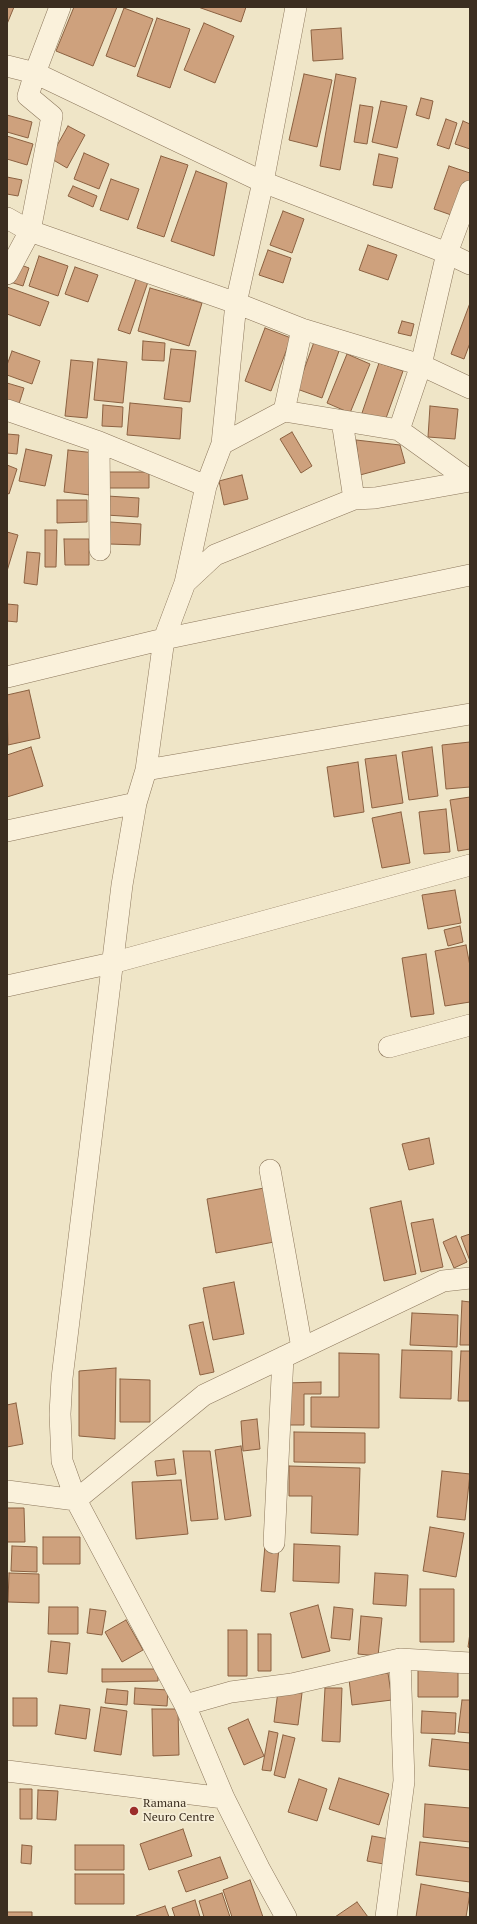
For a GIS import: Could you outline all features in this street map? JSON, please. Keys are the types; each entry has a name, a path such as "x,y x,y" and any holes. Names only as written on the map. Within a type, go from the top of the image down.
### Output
{"street":[{"path":"7,274 30,231 52,116 28,96 60,7"},
{"path":"286,1917 259,1868 224,1798 184,1705 76,1500 62,1461 60,1414 62,1378 122,885 136,803 146,770 164,639 185,583 206,486 222,444 236,303 263,182 296,7"},
{"path":"7,66 35,74 263,182 447,253 470,264"},
{"path":"399,430 421,365 447,253 470,191"},
{"path":"7,218 30,231 236,303 302,329 421,365 470,388"},
{"path":"284,411 302,329"},
{"path":"7,410 99,442 206,486"},
{"path":"222,444 284,411 399,430 470,481"},
{"path":"342,421 354,499"},
{"path":"99,442 100,550"},
{"path":"185,583 215,555 354,499 375,498 470,481"},
{"path":"7,677 164,639 470,575"},
{"path":"146,770 470,714"},
{"path":"7,831 136,803"},
{"path":"7,986 112,963 470,865"},
{"path":"389,1046 470,1025"},
{"path":"270,1170 302,1348"},
{"path":"7,1491 76,1500 204,1395 443,1281 470,1278"},
{"path":"274,1543 283,1357"},
{"path":"184,1705 231,1692 292,1684 400,1659 470,1663"},
{"path":"386,1917 404,1781 400,1659"},
{"path":"7,1771 224,1798"}],"building":[{"path":"7,7 14,7 7,24"},
{"path":"74,7 117,7 93,66 56,51"},
{"path":"198,7 246,7 241,22"},
{"path":"124,8 153,19 135,67 106,56"},
{"path":"157,18 190,29 170,88 137,76"},
{"path":"204,23 234,36 215,83 184,70"},
{"path":"341,28 343,59 313,61 311,30"},
{"path":"304,74 332,80 317,147 289,140"},
{"path":"336,74 356,78 340,170 320,166"},
{"path":"421,98 433,101 429,119 416,115"},
{"path":"381,101 407,106 397,148 372,142"},
{"path":"360,105 373,107 367,144 354,142"},
{"path":"7,115 32,122 28,138 7,132"},
{"path":"446,119 457,123 449,149 437,145"},
{"path":"463,121 470,124 470,149 455,144"},
{"path":"68,126 85,135 67,168 50,158"},
{"path":"7,136 33,144 27,165 7,159"},
{"path":"84,153 109,164 99,189 74,179"},
{"path":"379,154 398,158 392,188 373,185"},
{"path":"161,156 188,165 164,237 137,228"},
{"path":"449,166 470,173 470,181 457,217 434,209"},
{"path":"196,171 227,183 214,256 171,241"},
{"path":"7,177 22,180 18,196 7,194"},
{"path":"111,179 139,189 128,220 100,210"},
{"path":"73,186 97,196 93,207 68,196"},
{"path":"283,211 304,219 292,253 270,245"},
{"path":"368,245 397,255 388,280 359,270"},
{"path":"268,250 291,258 283,283 259,275"},
{"path":"39,256 68,266 58,296 29,286"},
{"path":"13,262 29,268 23,286 7,281"},
{"path":"75,267 98,275 88,302 65,294"},
{"path":"137,276 149,279 130,334 118,330"},
{"path":"7,287 49,302 40,326 7,314"},
{"path":"150,288 202,303 189,346 138,331"},
{"path":"470,303 470,343 464,359 451,354"},
{"path":"402,321 414,324 411,336 398,333"},
{"path":"265,328 291,338 271,391 245,381"},
{"path":"143,341 165,343 164,361 142,360"},
{"path":"314,342 339,351 322,398 297,389"},
{"path":"171,349 196,351 190,402 164,399"},
{"path":"12,351 40,361 32,384 7,375 7,365"},
{"path":"347,354 370,364 350,413 327,403"},
{"path":"98,359 127,362 123,403 94,400"},
{"path":"71,360 93,362 87,418 65,416"},
{"path":"379,363 403,371 385,421 362,413"},
{"path":"7,383 24,388 18,407 7,403"},
{"path":"130,403 182,408 180,439 127,435"},
{"path":"103,405 123,407 122,427 102,426"},
{"path":"430,406 458,409 455,439 428,437"},
{"path":"292,432 312,466 301,473 280,439"},
{"path":"7,434 19,435 17,454 7,453"},
{"path":"356,440 400,445 405,463 360,475"},
{"path":"26,449 52,455 45,486 19,481"},
{"path":"68,450 95,453 90,495 64,492"},
{"path":"7,465 17,469 9,494 7,493"},
{"path":"109,472 149,472 149,488 108,488"},
{"path":"242,475 248,499 224,505 219,481"},
{"path":"107,496 139,498 138,517 106,515"},
{"path":"57,500 87,500 87,522 57,523"},
{"path":"110,522 141,524 140,545 109,544"},
{"path":"45,530 57,530 56,567 45,567"},
{"path":"7,532 18,535 7,571"},
{"path":"64,539 89,539 89,565 65,565"},
{"path":"27,552 40,553 37,585 24,583"},
{"path":"7,604 18,605 17,622 7,621"},
{"path":"29,690 40,738 8,745 7,695"},
{"path":"470,742 470,787 446,789 442,745"},
{"path":"31,747 43,786 7,797 7,755"},
{"path":"432,747 438,796 409,800 402,752"},
{"path":"396,755 403,803 372,808 365,759"},
{"path":"358,762 364,812 334,817 327,767"},
{"path":"470,797 470,849 458,851 450,800"},
{"path":"446,809 450,852 424,854 419,812"},
{"path":"401,812 410,863 382,868 372,818"},
{"path":"455,890 461,923 428,929 422,895"},
{"path":"460,926 463,942 448,946 444,930"},
{"path":"466,945 470,966 470,1002 445,1006 435,951"},
{"path":"426,954 434,1014 411,1017 402,958"},
{"path":"429,1138 434,1164 409,1170 402,1144"},
{"path":"264,1188 274,1242 216,1253 207,1199"},
{"path":"401,1201 416,1274 384,1281 370,1208"},
{"path":"433,1219 443,1267 421,1272 411,1223"},
{"path":"470,1234 470,1261 461,1237"},
{"path":"456,1236 467,1262 454,1268 443,1242"},
{"path":"234,1282 244,1334 213,1340 203,1288"},
{"path":"462,1301 470,1302 470,1345 460,1345"},
{"path":"412,1313 458,1315 457,1347 410,1345"},
{"path":"203,1322 214,1372 200,1375 189,1325"},
{"path":"402,1350 452,1351 451,1399 400,1398"},
{"path":"461,1351 470,1351 470,1401 458,1401"},
{"path":"339,1353 379,1354 379,1428 311,1427 311,1397 339,1397"},
{"path":"116,1368 115,1439 79,1436 79,1371"},
{"path":"120,1379 150,1380 150,1422 120,1422"},
{"path":"321,1382 321,1394 304,1394 304,1425 287,1425 286,1383"},
{"path":"16,1403 23,1444 7,1447 7,1405"},
{"path":"257,1419 260,1449 243,1451 241,1421"},
{"path":"294,1432 365,1433 365,1463 294,1462"},
{"path":"241,1446 251,1516 225,1520 215,1450"},
{"path":"183,1451 210,1451 218,1519 191,1521"},
{"path":"174,1459 176,1474 157,1476 155,1461"},
{"path":"289,1466 360,1468 358,1535 311,1533 312,1496 289,1496"},
{"path":"442,1471 470,1474 465,1520 437,1517"},
{"path":"181,1480 188,1534 136,1539 132,1482"},
{"path":"7,1508 24,1508 25,1542 7,1542"},
{"path":"430,1527 464,1533 456,1577 423,1571"},
{"path":"43,1537 80,1537 80,1564 43,1564"},
{"path":"294,1544 340,1546 339,1583 293,1581"},
{"path":"265,1545 279,1547 275,1592 261,1591"},
{"path":"12,1546 37,1547 37,1572 11,1571"},
{"path":"9,1573 39,1574 39,1603 8,1602"},
{"path":"375,1573 408,1575 406,1606 373,1604"},
{"path":"420,1589 454,1589 454,1642 420,1642"},
{"path":"318,1605 330,1651 302,1658 290,1613"},
{"path":"49,1607 78,1607 78,1634 48,1634"},
{"path":"334,1607 353,1609 350,1640 331,1638"},
{"path":"90,1609 106,1611 102,1635 87,1633"},
{"path":"361,1616 382,1618 378,1656 358,1654"},
{"path":"126,1620 143,1650 122,1662 105,1632"},
{"path":"228,1630 247,1630 247,1676 228,1676"},
{"path":"470,1633 470,1648 468,1647"},
{"path":"258,1634 271,1634 271,1671 258,1671"},
{"path":"51,1641 70,1643 67,1674 48,1672"},
{"path":"418,1664 458,1664 458,1697 418,1697"},
{"path":"102,1669 158,1669 158,1681 102,1682"},
{"path":"388,1673 392,1700 352,1705 349,1679"},
{"path":"135,1688 168,1690 167,1706 134,1704"},
{"path":"325,1688 342,1688 340,1742 322,1741"},
{"path":"107,1689 128,1691 127,1705 105,1703"},
{"path":"278,1691 302,1693 298,1725 274,1722"},
{"path":"13,1698 37,1698 37,1726 13,1726"},
{"path":"462,1700 470,1700 470,1733 458,1732"},
{"path":"60,1705 90,1709 86,1739 55,1734"},
{"path":"101,1707 127,1711 121,1755 94,1751"},
{"path":"152,1709 178,1709 179,1755 153,1756"},
{"path":"422,1711 456,1713 455,1734 421,1733"},
{"path":"248,1719 264,1756 244,1765 228,1728"},
{"path":"269,1731 278,1733 271,1771 262,1770"},
{"path":"283,1735 295,1738 285,1778 274,1775"},
{"path":"432,1739 470,1743 470,1770 429,1766"},
{"path":"339,1778 389,1794 379,1825 329,1809"},
{"path":"299,1779 327,1789 317,1821 288,1812"},
{"path":"20,1789 32,1789 32,1819 20,1819"},
{"path":"38,1790 58,1791 56,1820 37,1819"},
{"path":"425,1804 470,1808 470,1842 423,1837"},
{"path":"183,1829 192,1856 149,1870 140,1844"},
{"path":"372,1836 394,1840 389,1865 367,1861"},
{"path":"420,1842 470,1848 470,1882 416,1875"},
{"path":"22,1845 32,1846 31,1864 21,1863"},
{"path":"75,1845 124,1845 124,1870 75,1870"},
{"path":"220,1857 228,1878 186,1892 178,1871"},
{"path":"75,1874 124,1874 124,1904 75,1904"},
{"path":"250,1880 263,1917 232,1917 223,1890"},
{"path":"421,1884 470,1893 466,1917 416,1917"},
{"path":"222,1893 230,1917 204,1917 199,1901"},
{"path":"195,1900 200,1917 175,1917 172,1908"},
{"path":"357,1902 368,1917 335,1917"},
{"path":"165,1906 169,1917 136,1917 136,1916"},
{"path":"7,1912 32,1912 32,1917 7,1917"}],"place":[{"name":"Ramana Neuro Centre","path":"134,1811"}]}
